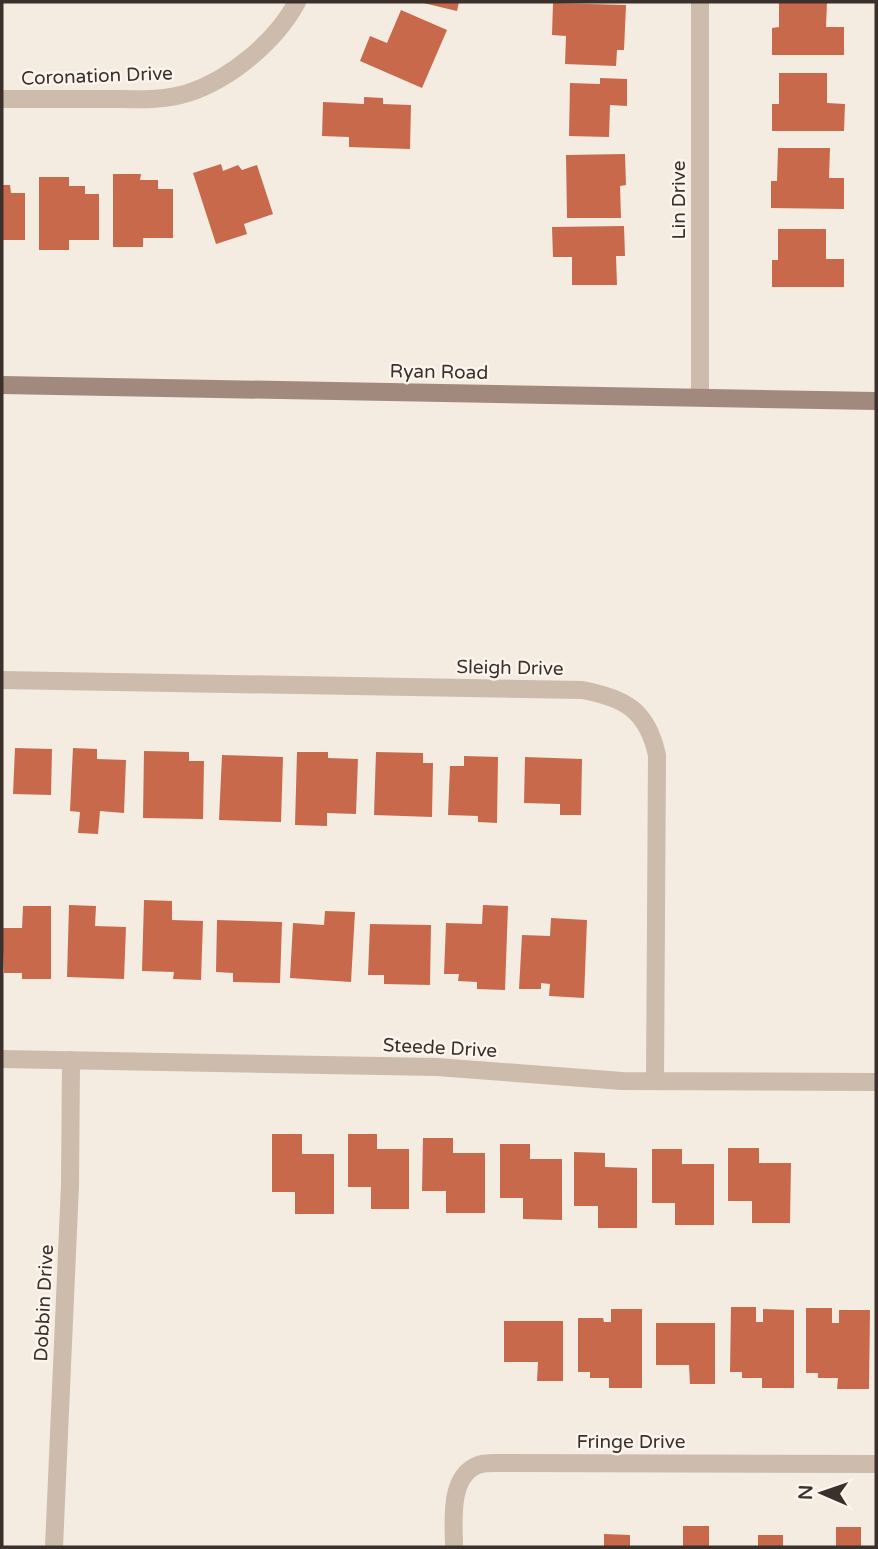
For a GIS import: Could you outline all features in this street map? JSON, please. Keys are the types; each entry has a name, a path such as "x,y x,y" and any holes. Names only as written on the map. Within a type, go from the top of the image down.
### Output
{"main road":[{"name":"Ryan Road","path":"2,385 876,401"}],"street":[{"name":"Lin Drive","path":"700,2 700,397"},
{"name":"Coronation Drive","path":"2,100 157,99 189,93 219,78 253,55 294,8"},
{"name":"Sleigh Drive","path":"2,680 582,690 622,701 637,712 648,726 657,755 655,1081"},
{"name":"Steede Drive","path":"2,1059 437,1067 589,1079 655,1081 876,1082"},
{"name":"Dobbin Drive","path":"54,1547 70,1185 71,1060"},
{"name":"Fringe Drive","path":"454,1547 455,1494 465,1474 477,1465 495,1462 876,1464"}],"building":[{"path":"419,2 459,2 457,11"},
{"path":"779,2 827,2 826,27 844,27 844,55 772,55 772,28 779,27"},
{"path":"553,3 626,5 624,50 617,50 616,66 565,64 566,36 552,35"},
{"path":"401,10 447,30 422,88 360,61 370,36 387,43"},
{"path":"779,73 827,73 827,103 845,104 844,131 772,131 772,104 779,104"},
{"path":"600,78 627,79 627,106 610,105 609,137 569,136 570,83 600,84"},
{"path":"364,97 383,98 383,104 411,105 410,149 349,147 349,137 322,136 323,102 364,104"},
{"path":"778,148 830,148 829,178 844,178 844,209 771,208 771,181 777,181"},
{"path":"625,154 626,185 620,186 621,218 567,218 566,155"},
{"path":"221,164 223,171 238,165 242,170 257,165 273,214 244,224 247,234 216,244 193,173"},
{"path":"113,174 141,174 140,180 158,180 158,189 173,189 173,238 143,238 143,247 113,247"},
{"path":"39,177 69,177 69,186 85,186 85,194 99,194 99,240 69,240 69,250 39,250"},
{"path":"2,185 10,185 11,193 25,193 25,240 2,240"},
{"path":"624,226 625,256 616,256 617,285 572,285 572,257 553,257 552,227"},
{"path":"778,229 826,229 826,259 844,259 844,287 772,287 772,260 778,260"},
{"path":"15,748 52,749 51,795 13,794"},
{"path":"73,748 97,749 97,759 126,760 124,813 100,811 98,834 78,833 80,812 70,811"},
{"path":"144,751 189,752 189,761 204,761 203,819 143,818"},
{"path":"297,752 328,752 328,758 358,759 356,814 327,813 327,826 295,825"},
{"path":"376,752 423,753 423,763 433,763 432,817 374,815"},
{"path":"222,755 283,757 281,822 219,820"},
{"path":"464,756 498,757 497,823 478,822 478,816 448,815 450,766 464,766"},
{"path":"525,757 582,759 581,815 560,815 560,804 524,803"},
{"path":"144,900 172,901 172,920 203,921 201,980 173,979 174,972 142,971"},
{"path":"69,905 96,906 95,926 126,927 124,979 67,977"},
{"path":"483,905 508,906 505,990 477,989 477,982 458,981 459,974 444,974 446,923 482,924"},
{"path":"23,906 51,906 51,979 22,979 22,973 4,973 2,928 22,928"},
{"path":"325,911 355,912 351,982 290,978 293,923 324,925"},
{"path":"551,918 587,920 584,998 549,996 550,984 541,983 541,989 519,989 522,935 550,936"},
{"path":"217,920 282,922 280,983 233,982 233,973 216,972"},
{"path":"370,924 431,925 430,985 384,984 384,975 368,975"},
{"path":"272,1134 302,1134 302,1154 334,1154 334,1214 295,1214 295,1192 272,1192"},
{"path":"348,1134 377,1134 377,1149 409,1149 409,1209 371,1209 371,1187 348,1187"},
{"path":"423,1138 453,1138 453,1153 485,1153 485,1213 446,1213 446,1191 422,1191"},
{"path":"500,1144 530,1144 530,1159 562,1159 562,1220 523,1219 523,1198 500,1198"},
{"path":"728,1148 759,1148 759,1163 791,1163 790,1223 752,1223 752,1201 728,1201"},
{"path":"652,1149 682,1149 682,1164 714,1164 714,1225 675,1225 675,1203 652,1203"},
{"path":"574,1152 605,1153 605,1167 637,1168 637,1228 598,1228 598,1206 574,1206"},
{"path":"731,1307 756,1307 756,1322 763,1322 763,1309 794,1310 794,1388 762,1388 762,1378 742,1378 742,1372 730,1372"},
{"path":"806,1308 832,1308 832,1323 839,1323 839,1310 870,1310 869,1389 837,1389 838,1378 818,1378 818,1373 806,1373"},
{"path":"611,1309 642,1309 642,1388 609,1388 609,1378 590,1378 590,1372 578,1372 578,1318 603,1318 604,1322 611,1322"},
{"path":"504,1321 563,1321 563,1381 537,1381 538,1362 504,1362"},
{"path":"656,1323 715,1323 715,1384 690,1384 689,1365 656,1365"},
{"path":"683,1526 709,1526 709,1547 683,1547"},
{"path":"836,1527 861,1527 861,1547 836,1547"},
{"path":"604,1534 630,1535 630,1547 604,1547"},
{"path":"758,1535 783,1535 783,1547 758,1547"}]}
